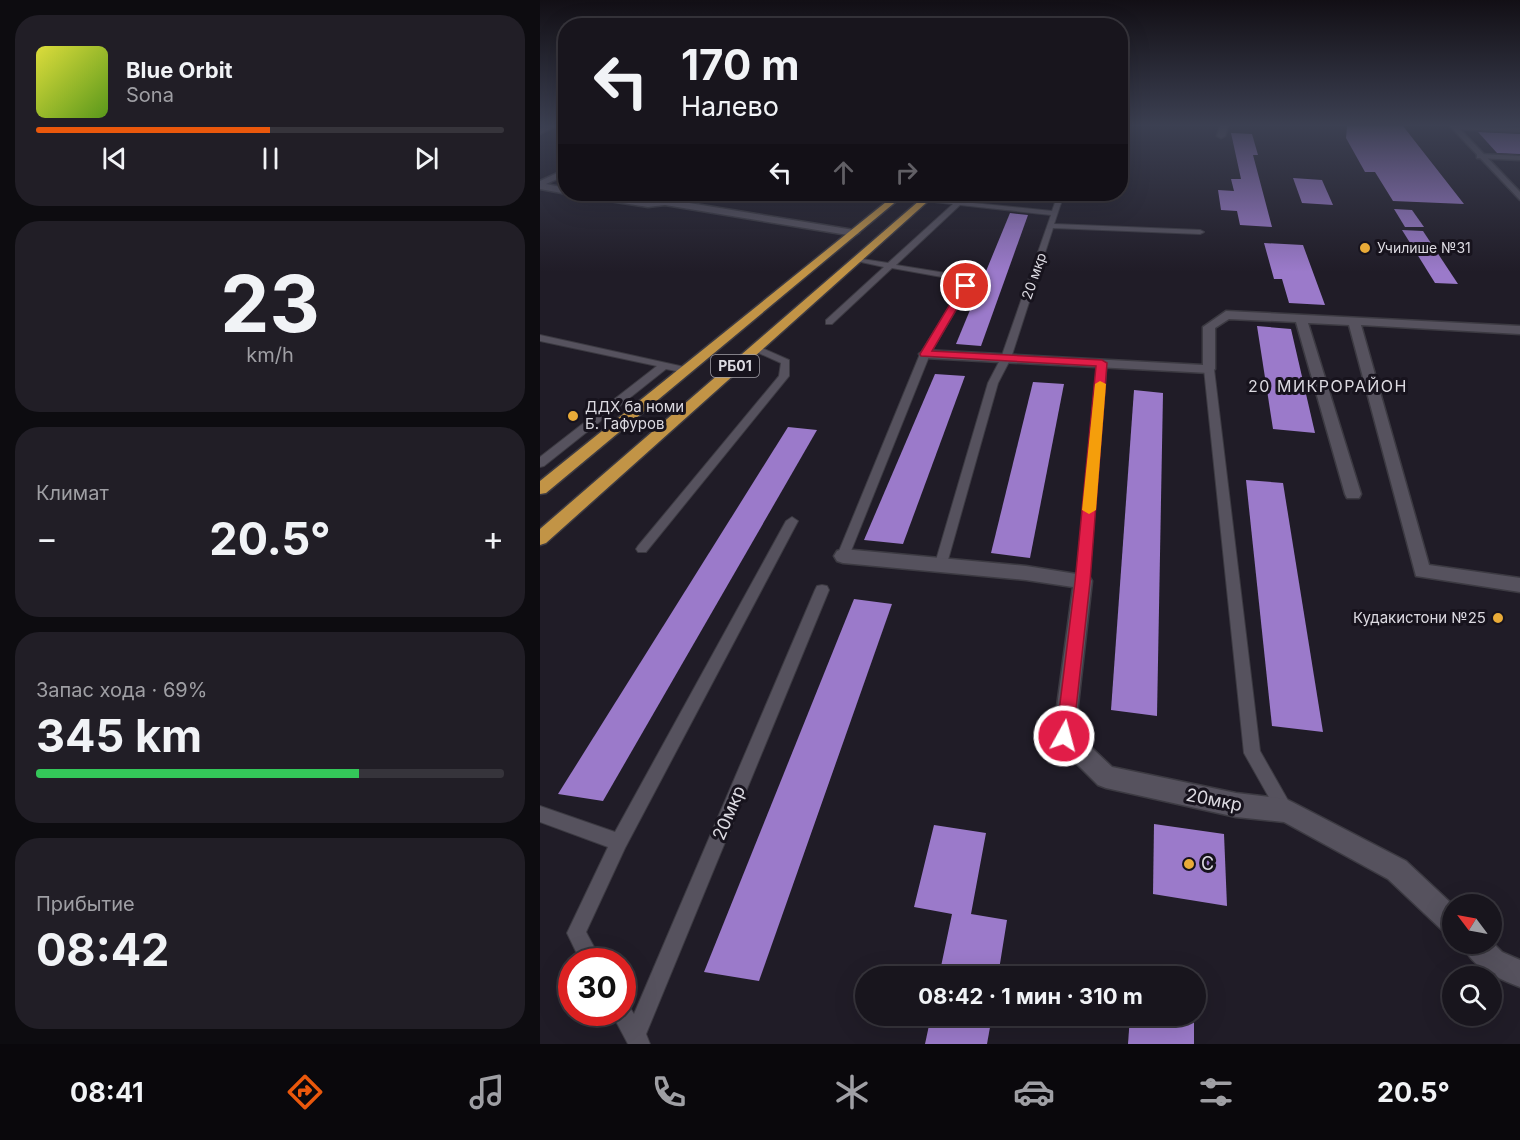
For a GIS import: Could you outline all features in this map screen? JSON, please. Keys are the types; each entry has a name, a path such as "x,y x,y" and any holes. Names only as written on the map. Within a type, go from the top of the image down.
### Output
{"highway":[{"name":"РБ01","path":"540,489 892,201"},
{"name":"РБ01","path":"540,539 922,201"},
{"path":"796,280 828,285"}],"street":[{"path":"540,185 558,175"},
{"path":"1499,175 1518,194"},
{"path":"540,185 558,188"},
{"path":"629,201 648,204 677,203 854,233"},
{"path":"925,354 1209,369 1209,327 1226,315 1520,330"},
{"path":"1301,318 1353,494"},
{"path":"1354,320 1422,571 1520,585"},
{"path":"843,556 940,567 1026,573 1083,582"},
{"name":"20мкр","path":"1083,582 1064,736 1106,777 1236,805 1286,811"},
{"path":"1286,811 1397,870 1442,913"},
{"path":"1486,954 1493,961 1520,974"}],"lane":[{"path":"953,201 1054,213"},
{"name":"20 мкр","path":"1006,358 1058,201"},
{"path":"829,322 958,202"},
{"path":"1051,226 1200,232"},
{"path":"843,556 925,354 966,286 955,277 856,260"},
{"path":"540,339 687,370"},
{"path":"642,549 784,376 786,362 755,348"},
{"path":"940,567 993,383 1006,358"},
{"name":"20мкр","path":"1083,582 1102,363"},
{"path":"540,463 665,365"},
{"path":"1209,369 1252,753 1286,811"},
{"path":"587,426 611,431"},
{"path":"584,948 576,933 619,842 792,521"},
{"name":"20мкр","path":"637,1040 822,590"},
{"path":"540,814 619,842"},
{"path":"629,1026 637,1040"}],"building":[{"path":"1240,175 1258,175 1272,227 1240,225 1237,211 1221,210 1218,190 1234,191 1231,179 1241,179"},
{"path":"1377,175 1441,175 1464,204 1393,201"},
{"path":"1293,178 1322,180 1333,205 1302,203"},
{"path":"1394,209 1412,210 1424,227 1405,227"},
{"path":"1010,213 1028,215 981,346 956,344"},
{"path":"1402,230 1423,231 1458,284 1435,283"},
{"path":"1264,243 1303,245 1325,305 1289,303 1282,279 1274,279"},
{"path":"1257,326 1291,329 1315,433 1273,429"},
{"path":"935,374 965,376 903,544 864,540"},
{"path":"1033,382 1064,384 1030,558 991,553"},
{"path":"1134,390 1163,393 1157,716 1111,710"},
{"path":"788,427 817,430 603,801 558,794"},
{"path":"1246,480 1283,483 1323,732 1272,726"},
{"path":"854,599 892,604 759,981 704,972"},
{"name":"С","path":"1154,824 1224,834 1227,906 1153,894"},
{"path":"934,825 986,833 971,914 1007,920 1000,966 941,966 952,914 914,907"},
{"path":"929,1026 990,1026 987,1044 925,1044"},
{"path":"1129,1026 1194,1026 1194,1044 1128,1044"}],"slow traffic":[{"path":"1089,510 1100,384"}],"place":[{"name":"Училише №31","path":"1365,248"},
{"name":"ДДХ ба номи Б. Гафуров","path":"573,416"},
{"name":"Кудакистони №25","path":"1498,618"},
{"name":"С","path":"1189,864"}],"district":[{"name":"20 МИКРОРАЙОН","path":"1328,386"}],"route":[{"path":"966,286 925,354 1102,363 1083,582 1064,736"}]}
